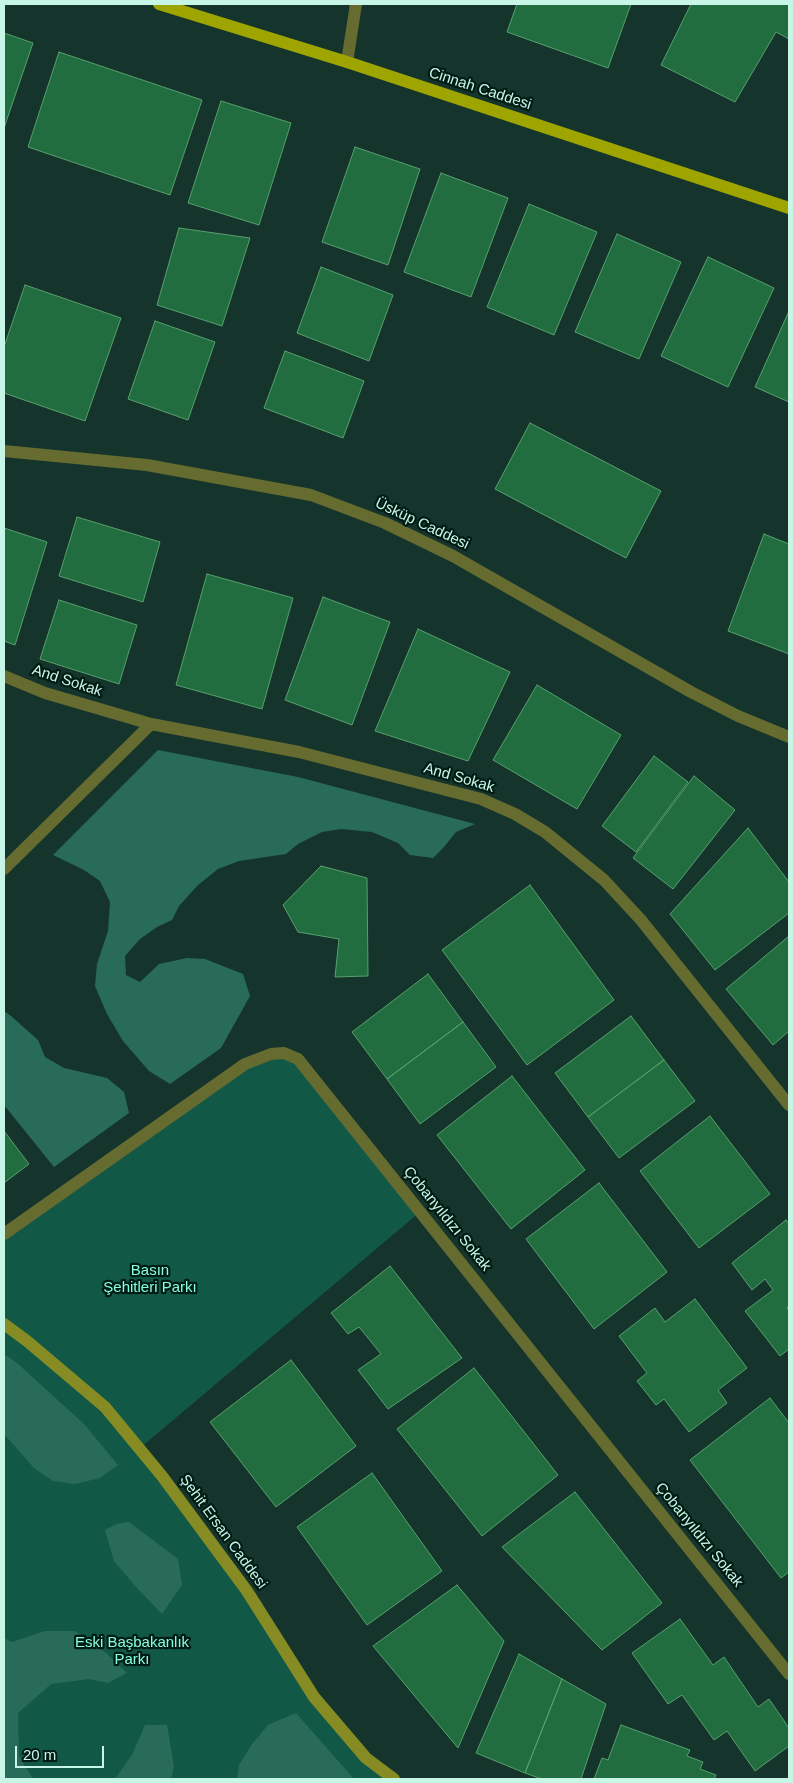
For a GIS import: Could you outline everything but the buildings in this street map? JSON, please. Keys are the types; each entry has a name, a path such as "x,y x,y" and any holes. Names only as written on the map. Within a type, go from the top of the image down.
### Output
{"main road":[{"name":"Cinnah Caddesi","path":"159,4 347,62 789,208"},
{"name":"Şehit Ersan Caddesi","path":"4,1324 28,1341 98,1401 116,1421 162,1476 247,1591 314,1697 366,1758 394,1779"}],"street":[{"path":"347,62 356,4"},
{"name":"Üsküp Caddesi","path":"4,451 147,465 311,494 386,523 453,556 691,692 738,716 789,737"},
{"name":"And Sokak","path":"4,676 45,692 150,724 308,755 481,799 516,814 545,832 604,880 641,920 789,1104"},
{"path":"4,868 150,724"},
{"name":"Çobanyıldızı Sokak","path":"4,1234 244,1064 278,1053 298,1058 789,1674"}],"green space":[{"path":"158,750 298,777 475,824 456,832 433,858 410,855 398,843 372,832 341,829 322,832 298,844 286,854 239,861 218,869 198,885 179,906 172,920 157,927 140,939 125,956 126,975 140,982 159,964 187,958 205,959 243,974 250,996 221,1048 170,1084 149,1071 123,1041 107,1014 95,986 97,964 108,931 110,902 100,881 84,870 53,855"},
{"path":"4,1011 38,1040 45,1057 64,1068 107,1078 124,1092 129,1113 54,1167 4,1105"},
{"path":"271,1054 298,1059 420,1212 140,1448 314,1697 394,1779 4,1779 4,1234 245,1064"},
{"path":"4,1354 17,1363 84,1424 118,1465 100,1478 75,1484 53,1481 34,1468 4,1434"},
{"path":"129,1522 178,1559 182,1585 162,1614 114,1561 105,1530 117,1524"},
{"path":"45,1631 75,1631 106,1653 127,1673 108,1683 89,1679 51,1684 18,1713 19,1756 33,1779 4,1779 4,1638 12,1642"},
{"path":"296,1713 354,1779 237,1779 239,1765 252,1744 268,1725"},
{"path":"145,1725 167,1725 174,1766 171,1779 115,1779 133,1753"}],"park label":[{"name":"Basın Şehitleri Parkı","path":"150,1280"},
{"name":"Eski Başbakanlık Parkı","path":"132,1652"}]}
